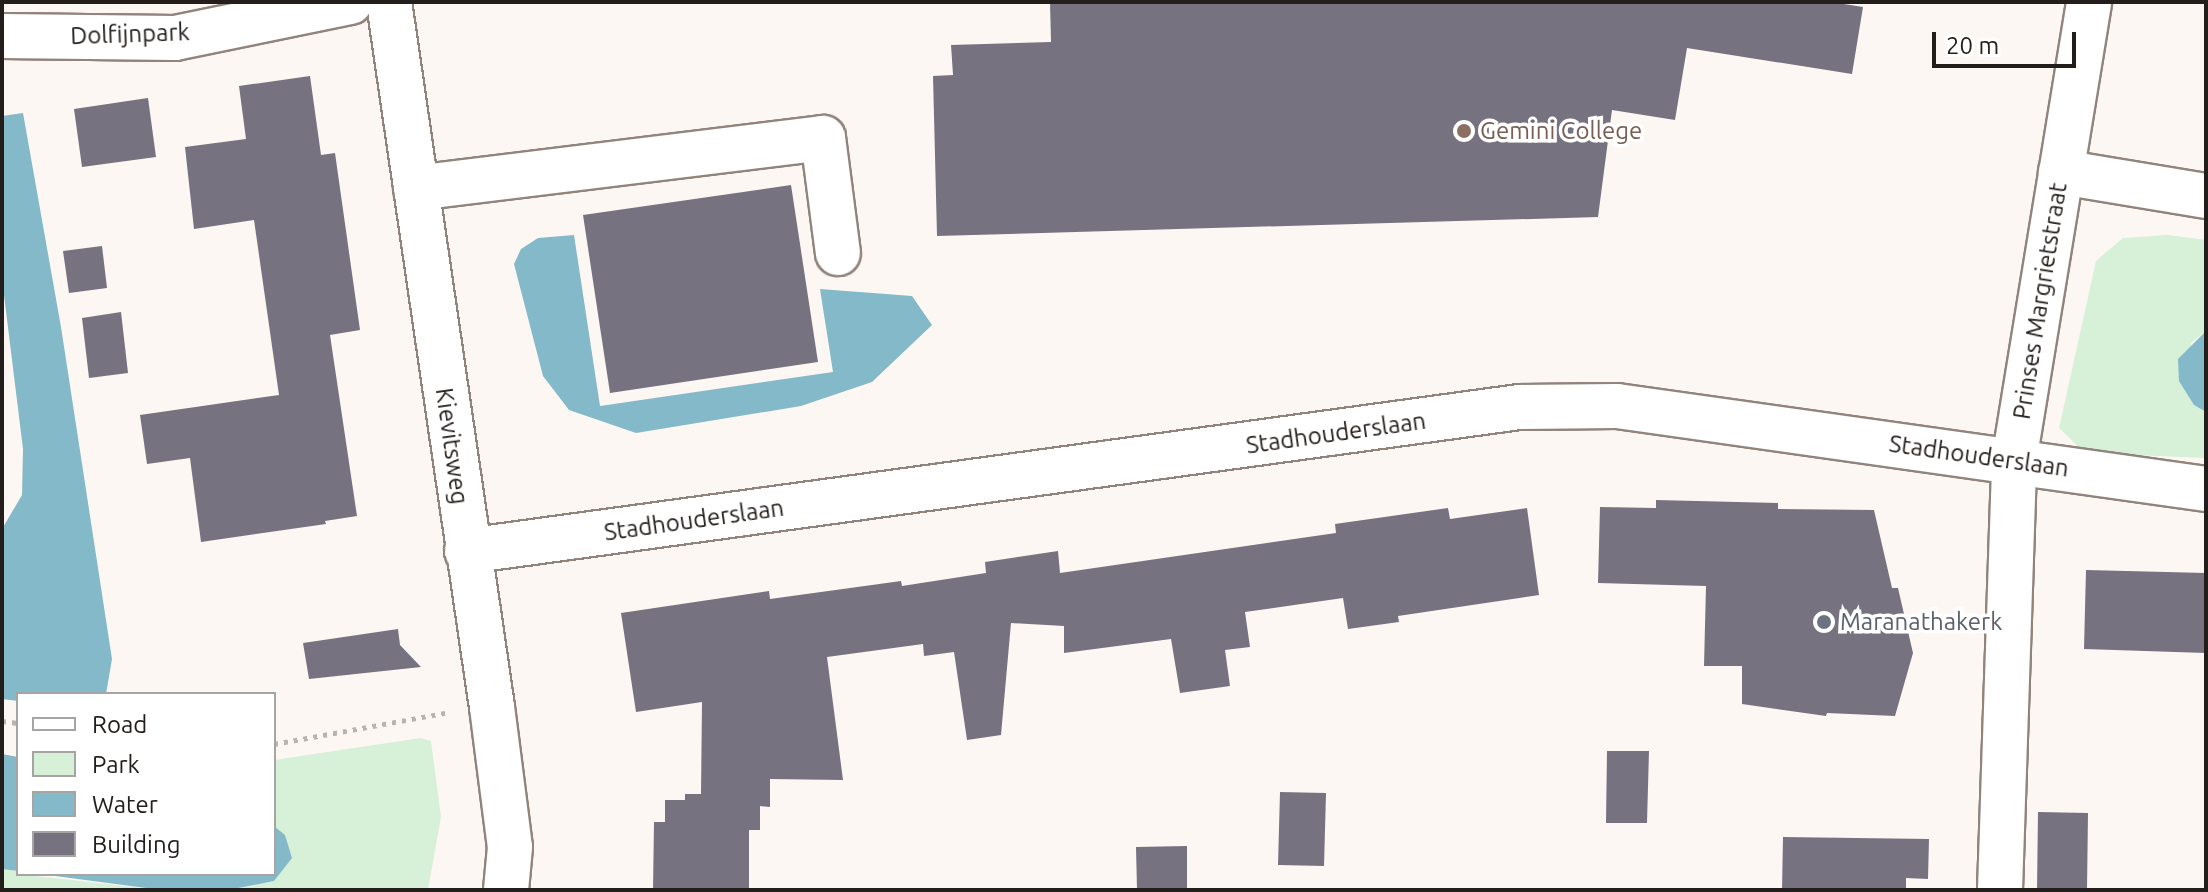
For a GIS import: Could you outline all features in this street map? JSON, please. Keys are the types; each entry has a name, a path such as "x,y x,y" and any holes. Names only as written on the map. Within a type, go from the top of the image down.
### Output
{"street":[{"name":"Dolfijnpark","path":"2,36 175,38 350,2"},
{"name":"Kievitsweg","path":"389,2 492,707 510,847 506,890"},
{"name":"Prinses Margrietstraat","path":"2000,890 2014,461 2089,2"},
{"path":"416,188 823,138 838,253"},
{"path":"2061,172 2206,196"},
{"name":"Stadhouderslaan","path":"467,551 1520,407 1617,406 2206,489"}],"path":[{"path":"276,744 492,707"}],"green space":[{"path":"2168,235 2206,240 2206,331 2191,343 2194,405 2206,412 2206,458 2085,453 2059,428 2096,261 2123,238"},
{"path":"421,738 431,741 441,817 428,890 224,890 274,881 276,876 285,835 276,828 276,760"},
{"path":"2,869 16,871 16,876 161,890 2,890"}],"water":[{"path":"23,113 61,327 112,659 106,692 16,692 16,701 2,699 2,529 22,495 23,449 2,279 2,116"},
{"path":"574,235 600,406 833,372 820,289 912,296 932,325 872,382 801,406 636,433 569,410 543,376 514,264 521,249 538,238"},
{"path":"2206,331 2206,412 2194,405 2179,381 2178,359"},
{"path":"2,754 16,757 16,871 2,869"},
{"path":"276,828 285,835 292,858 274,881 228,890 161,890 55,876 276,876"}],"building":[{"path":"1050,2 1831,2 1863,7 1852,74 1687,48 1675,120 1612,110 1598,217 937,236 933,76 953,75 951,45 1051,42"},
{"path":"310,76 321,155 335,153 360,330 330,335 357,516 325,521 326,524 201,542 190,458 147,464 140,415 279,395 254,220 194,229 185,147 246,139 239,86"},
{"path":"148,98 156,157 82,167 74,109"},
{"path":"791,185 818,362 610,393 583,215"},
{"path":"102,246 107,288 69,293 63,251"},
{"path":"121,312 128,373 89,378 82,318"},
{"name":"Maranathakerk","path":"1656,500 1778,503 1778,509 1874,510 1892,588 1898,588 1913,653 1895,716 1827,713 1826,716 1742,704 1742,666 1704,666 1706,586 1598,583 1600,507 1656,508"},
{"path":"1448,508 1450,519 1527,508 1539,595 1398,616 1399,622 1348,629 1343,598 1245,612 1250,647 1225,650 1230,686 1180,693 1171,639 1064,653 1064,626 1011,623 1001,735 967,740 954,652 924,656 923,644 827,657 843,780 770,779 770,807 760,806 760,830 749,830 749,890 653,890 654,822 665,822 665,800 685,800 685,794 701,794 702,702 636,712 621,613 769,591 770,599 901,581 902,586 986,573 985,562 1058,551 1060,573 1336,533 1335,524"},
{"path":"2086,570 2206,573 2206,653 2084,649"},
{"path":"398,629 400,645 421,667 309,679 303,643"},
{"path":"1607,751 1649,751 1647,823 1606,823"},
{"path":"1280,792 1326,793 1324,866 1278,865"},
{"path":"2038,812 2088,813 2087,890 2037,890"},
{"path":"1783,837 1929,839 1928,879 1906,878 1906,890 1782,890"},
{"path":"1187,846 1187,890 1137,890 1136,847"}],"place":[{"name":"Gemini College","path":"1464,131"},
{"name":"Maranathakerk","path":"1824,622"}]}
